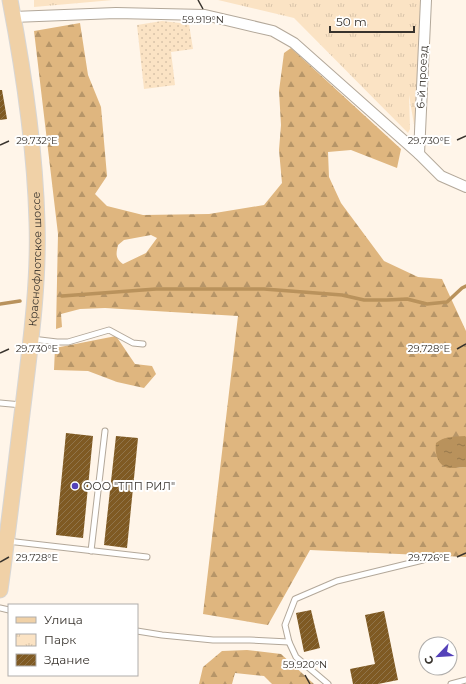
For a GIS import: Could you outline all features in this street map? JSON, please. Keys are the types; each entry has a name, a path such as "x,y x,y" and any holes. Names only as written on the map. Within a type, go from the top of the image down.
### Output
{"main road":[{"name":"Краснофлотское шоссе","path":"0,590 31,339 36,279 37,215 34,169 27,101 10,0"}],"street":[{"name":"6-й проезд","path":"418,154 426,0"},
{"path":"13,17 116,13 205,15 274,31 294,43 441,176 466,187"}],"lane":[{"path":"31,339 68,342 109,330 133,342 143,344"},
{"path":"0,403 23,405"},
{"path":"91,551 105,431"},
{"path":"7,541 148,557"},
{"path":"328,684 296,657 289,642 285,625 295,599 337,581 423,560"},
{"path":"138,631 213,640 289,642"},
{"path":"451,684 466,680"}],"green space":[{"path":"34,0 113,0 34,7"},
{"path":"218,0 425,0 419,154 409,95 410,129 408,133 294,18"},
{"path":"162,21 189,24 193,49 171,52 175,85 144,89 137,25"},
{"path":"80,23 88,75 101,107 107,176 95,194 107,206 143,215 209,214 264,205 282,183 279,150 281,125 279,91 284,53 291,48 401,149 397,168 351,150 328,152 329,177 341,203 384,261 418,277 442,279 466,331 466,437 453,437 451,468 466,467 466,557 310,550 268,625 203,614 238,316 105,308 80,309 61,314 62,327 56,329 58,234 34,31","holes":["151,235 157,238 146,253 123,264 117,258 118,245 124,240"]},
{"path":"116,336 135,364 152,366 156,374 144,388 117,382 88,371 54,370 55,348"},
{"path":"247,650 281,654 314,684 272,684 264,676 235,673 232,684 199,684 203,667 222,651"}],"water":[{"path":"465,436 466,467 449,468 441,464 437,456 436,443 446,438"}],"building":[{"path":"0,90 2,90 7,119 0,120"},
{"name":"ООО \"ТПП РИЛ\"","path":"66,433 93,436 83,538 56,535"},
{"path":"116,436 138,438 127,548 104,545"},
{"path":"311,610 320,648 304,652 296,613"},
{"path":"384,611 398,680 378,684 353,684 350,669 375,664 365,615"}],"waterway":[{"path":"62,296 156,289 264,289 342,295 364,300 407,299 427,304 447,302 466,286"},
{"path":"0,304 20,301"}],"place":[{"name":"ООО \"ТПП РИЛ\"","path":"75,486"}]}
